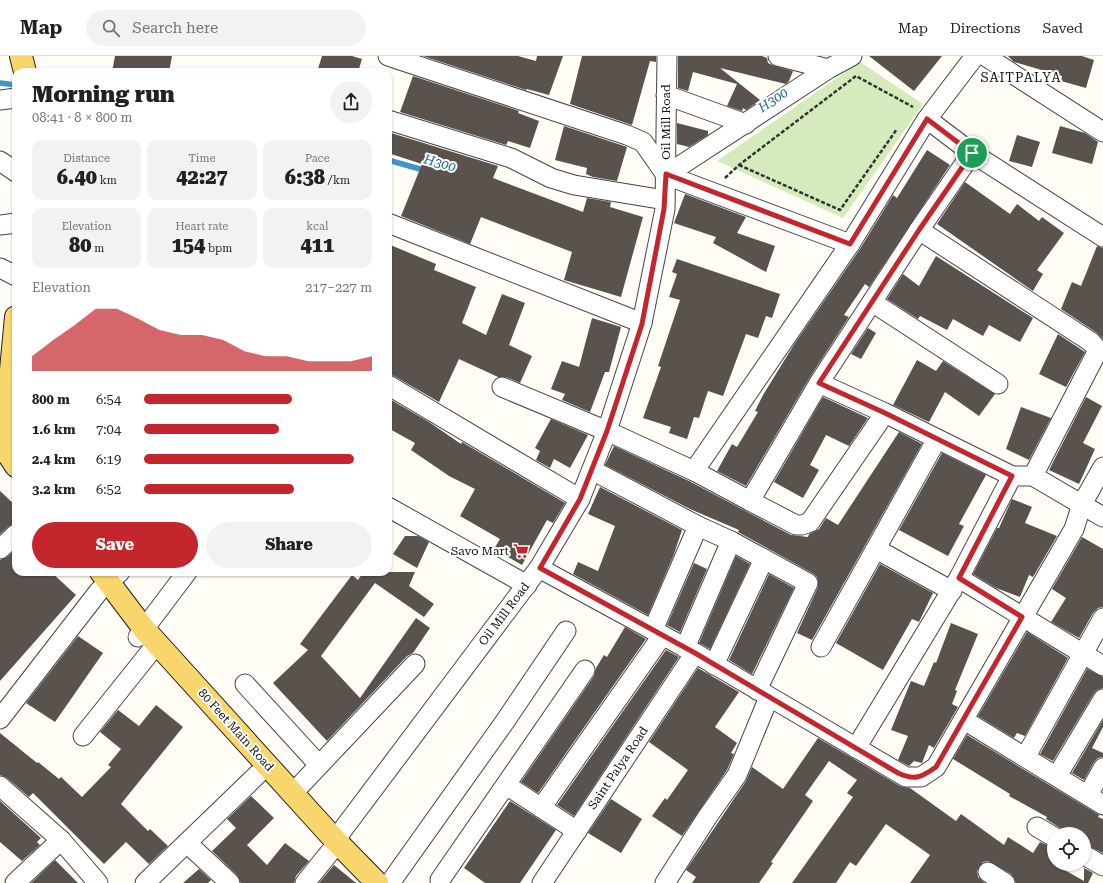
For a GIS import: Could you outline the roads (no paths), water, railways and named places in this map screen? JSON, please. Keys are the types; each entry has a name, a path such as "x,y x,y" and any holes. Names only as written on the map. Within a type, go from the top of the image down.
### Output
{"main road":[{"path":"21,56 24,68"},
{"path":"8,451 0,420 12,360"},
{"name":"80 Feet Main Road","path":"96,576 107,580 145,639 258,774 332,846 377,883"},
{"name":"80 Feet Main Road","path":"145,639 293,793 359,883"}],"street":[{"path":"388,56 644,142 666,174 850,244"},
{"name":"Oil Mill Road","path":"305,883 540,568 580,499 607,431 642,324 665,200 667,56"},
{"path":"778,56 828,69"},
{"path":"666,174 746,124 828,69 852,56"},
{"path":"694,471 850,244 927,119 975,56"},
{"path":"985,56 1103,132"},
{"path":"666,95 746,124"},
{"path":"0,100 12,98"},
{"path":"927,119 972,153 1103,237"},
{"path":"392,121 511,158 551,178 574,185 665,200"},
{"path":"750,501 819,383 919,230 972,153"},
{"path":"0,161 12,169"},
{"path":"0,225 12,224"},
{"path":"392,225 642,324"},
{"path":"919,230 1100,342 1098,353 1033,476"},
{"path":"0,268 12,274"},
{"path":"872,302 998,384"},
{"path":"819,383 938,438 1012,476 1033,476 1103,517"},
{"path":"392,387 580,499"},
{"path":"502,387 607,431 694,471 796,525 802,525 810,522 885,413"},
{"path":"821,648 938,438"},
{"path":"540,568 690,650 906,777 921,777 936,767 964,720 1074,529 1082,504 1103,467"},
{"path":"592,470 808,582 763,694 737,775 708,816 665,883"},
{"path":"856,748 955,584 1012,476"},
{"path":"392,510 527,585"},
{"path":"541,808 658,633 698,526"},
{"path":"0,549 12,538"},
{"name":"Saint Palya Road","path":"542,883 577,831 690,650 730,541"},
{"path":"876,549 955,584 1022,617 1103,666"},
{"path":"714,665 764,559"},
{"path":"83,736 184,576"},
{"path":"0,719 107,580"},
{"path":"1026,756 1103,618"},
{"path":"390,883 506,720 566,631"},
{"path":"293,793 415,664"},
{"path":"440,880 586,670"},
{"path":"245,684 319,766"},
{"path":"1057,776 1103,699"},
{"path":"964,720 1026,756 1095,800 1103,768"},
{"path":"146,883 258,774"},
{"path":"506,785 577,831"},
{"path":"0,786 61,840 98,883"},
{"path":"1037,827 1047,833"},
{"path":"15,883 61,840"},
{"path":"187,843 230,883"},
{"path":"1091,859 1103,866"},
{"path":"988,872 1005,883"}],"waterway":[{"name":"H300","path":"0,83 12,84"},
{"name":"H300","path":"392,161 427,171"}],"place":[{"name":"Savo Mart","path":"521,551"}],"district":[{"name":"SAITPALYA","path":"1021,77"}]}
